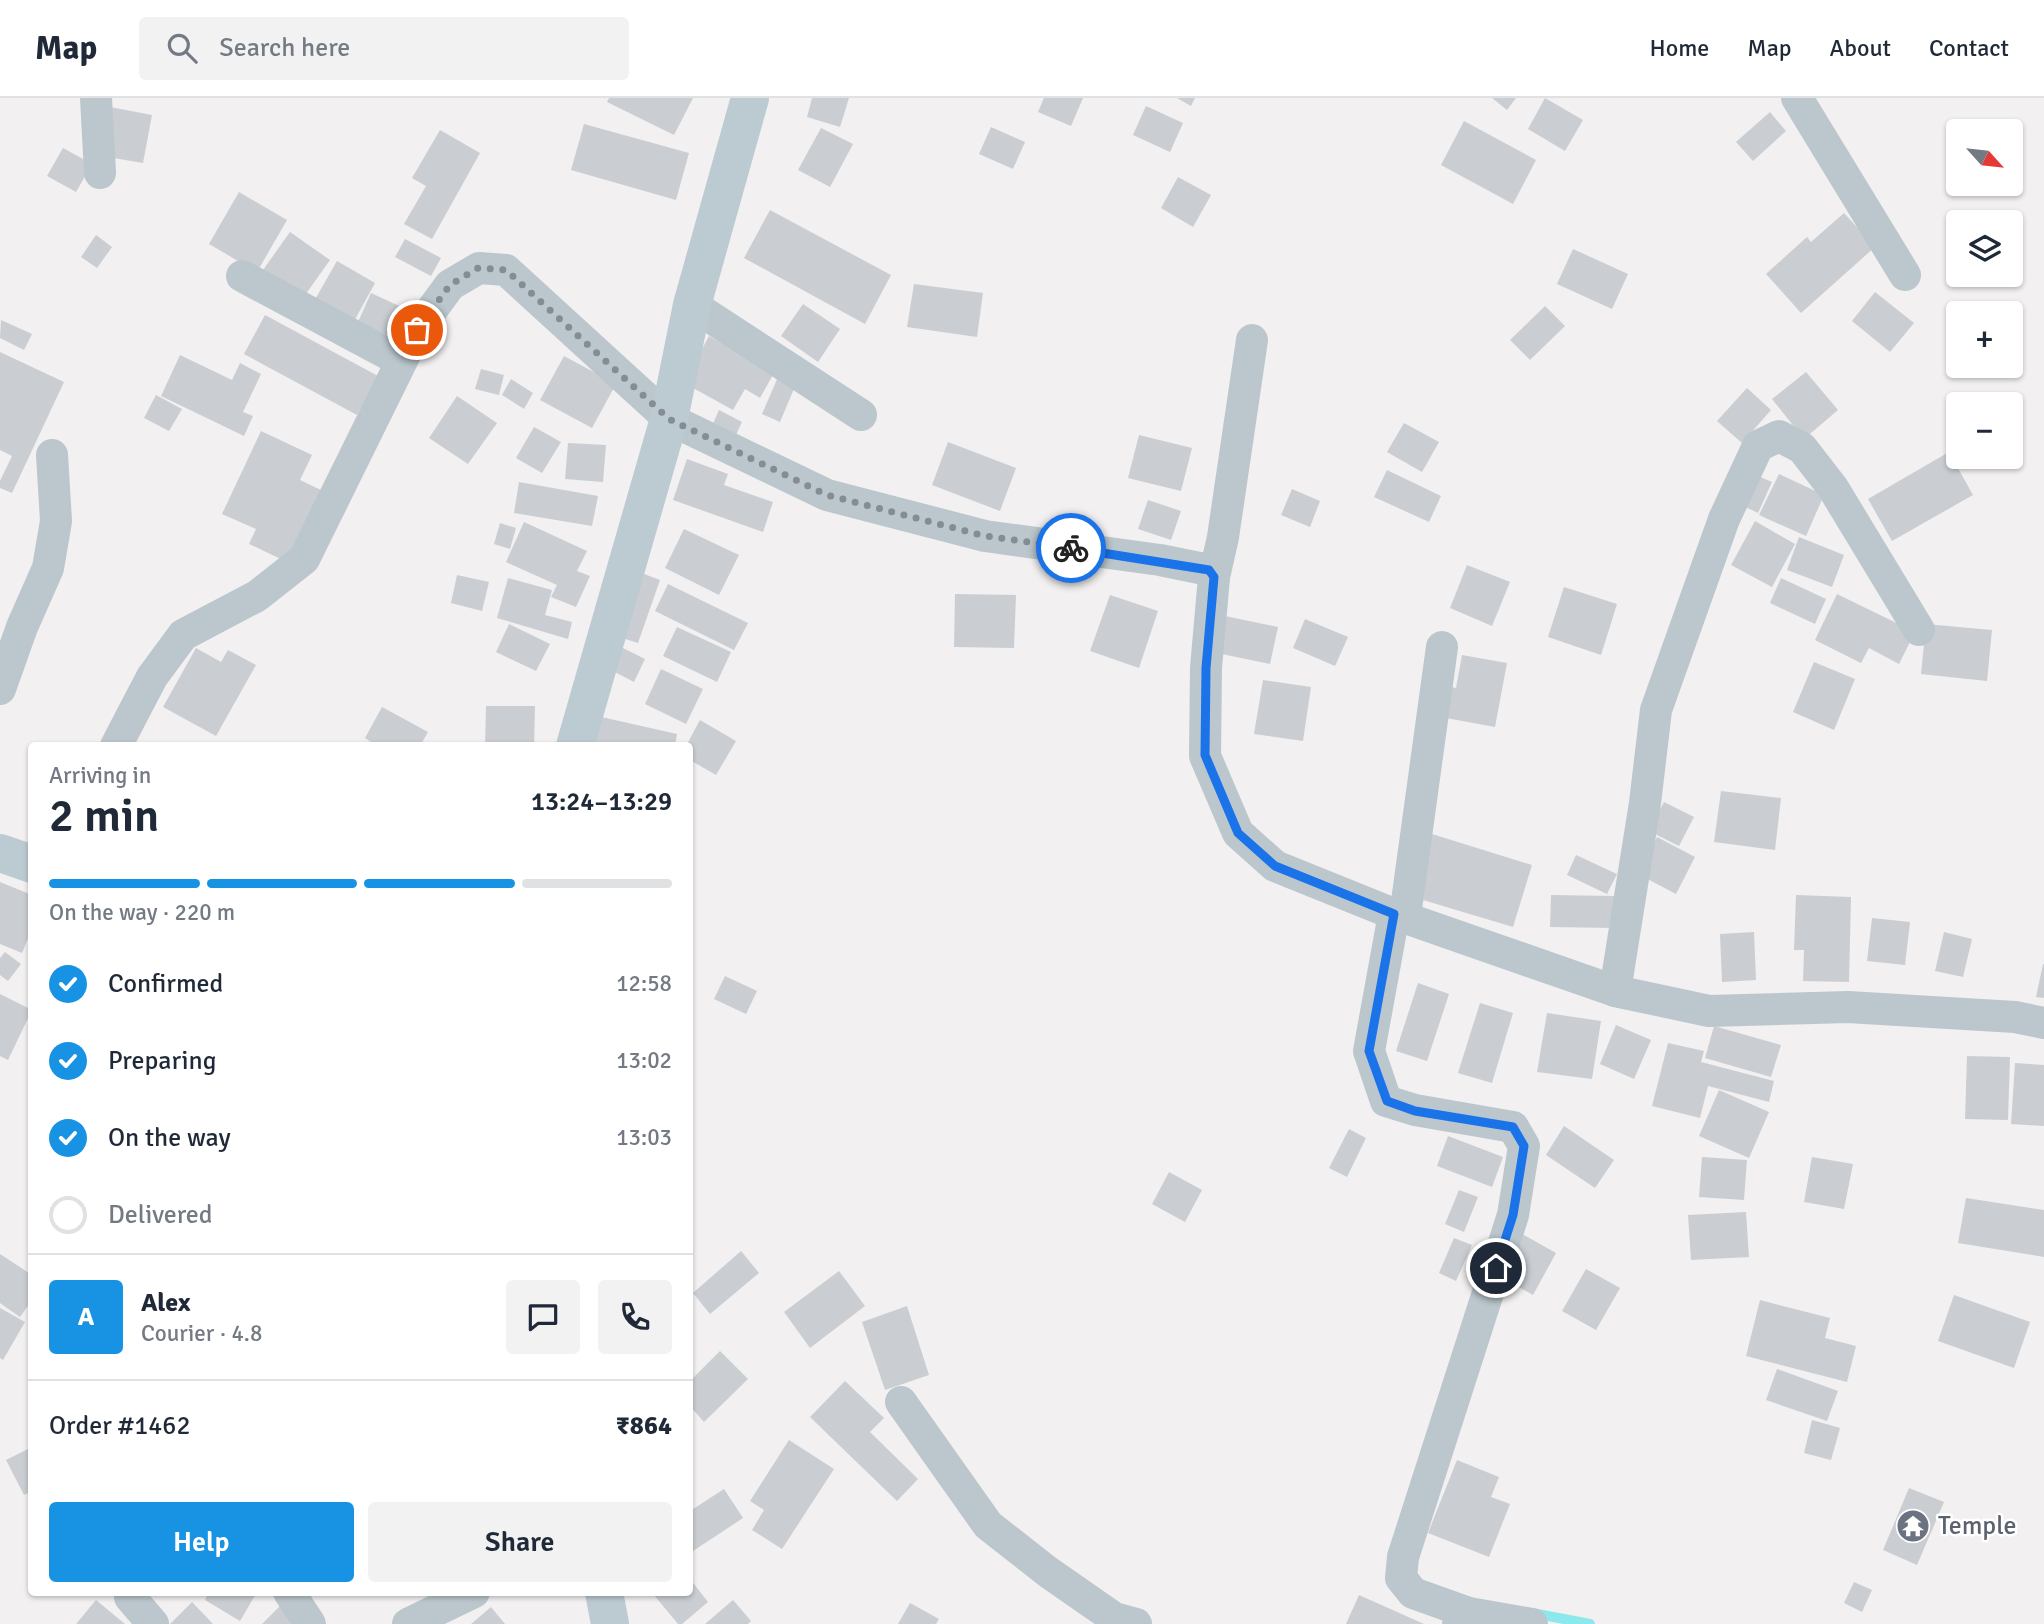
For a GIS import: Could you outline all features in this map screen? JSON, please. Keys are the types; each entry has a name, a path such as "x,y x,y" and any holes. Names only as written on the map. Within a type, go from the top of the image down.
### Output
{"street":[{"path":"96,98 100,173"},
{"path":"576,742 669,419 692,305 750,98"},
{"path":"1797,98 1905,275"},
{"path":"118,742 152,677 183,635 257,596 304,559 417,330 450,285 478,268 506,270 669,419 827,495 985,536 1160,560 1209,570 1214,577"},
{"path":"242,276 401,361"},
{"path":"692,305 861,415"},
{"path":"1252,340 1223,537 1214,577 1206,668 1205,755 1238,833 1275,866 1400,915 1615,991 1709,1011 1848,1007 2015,1017 2044,1023"},
{"path":"1615,991 1645,803 1656,710 1724,519 1758,446 1779,436 1802,448 1833,488 1919,629"},
{"path":"0,689 48,568 56,521 52,455"},
{"path":"1442,647 1400,915 1369,1051 1387,1101 1415,1111 1513,1127 1524,1146 1513,1215 1403,1557 1401,1578 1413,1593 1464,1618 1532,1624"},
{"path":"0,853 28,863"},
{"path":"901,1402 988,1525 1048,1572 1114,1618 1136,1624"},
{"path":"292,1596 310,1624"},
{"path":"408,1624 466,1596"},
{"path":"605,1596 610,1624"},
{"path":"130,1597 153,1624"}],"building":[{"path":"609,98 693,98 674,135 607,102"},
{"path":"812,98 849,98 840,127 807,117"},
{"path":"1044,98 1083,98 1071,126 1038,112"},
{"path":"1177,98 1195,98 1191,106"},
{"path":"1492,98 1516,98 1507,110"},
{"path":"1545,98 1583,120 1565,151 1528,129"},
{"path":"1146,106 1183,123 1170,152 1133,135"},
{"path":"110,107 152,115 143,163 102,156"},
{"path":"1770,112 1786,131 1753,161 1736,142"},
{"path":"1464,121 1536,160 1513,204 1441,165"},
{"path":"584,124 689,153 676,200 571,170"},
{"path":"991,127 1025,142 1013,169 979,154"},
{"path":"821,128 853,144 830,187 798,170"},
{"path":"440,130 480,153 432,239 404,224 426,186 412,178"},
{"path":"63,148 92,164 76,192 47,176"},
{"path":"1178,177 1211,195 1193,227 1161,208"},
{"path":"239,192 287,220 257,272 209,244"},
{"path":"770,210 891,275 865,324 744,258"},
{"path":"1844,213 1875,247 1801,313 1766,274 1807,237 1811,242"},
{"path":"290,232 330,260 303,298 263,270"},
{"path":"96,235 112,247 97,268 81,257"},
{"path":"405,239 441,258 431,276 395,257"},
{"path":"1573,249 1628,274 1612,309 1557,284"},
{"path":"337,261 375,283 352,325 313,303"},
{"path":"914,284 983,293 977,337 907,327"},
{"path":"1875,292 1914,323 1890,352 1852,321"},
{"path":"371,293 410,311 397,340 358,322"},
{"path":"803,304 840,329 818,362 781,336"},
{"path":"1545,306 1565,326 1530,360 1510,340"},
{"path":"265,315 378,376 357,415 244,354"},
{"path":"1,320 32,334 24,350 0,338"},
{"path":"709,336 774,373 760,398 745,389 733,410 684,383"},
{"path":"0,352 64,382 12,493 0,488 0,481 12,456 0,450"},
{"path":"180,355 232,380 240,363 261,374 243,412 253,416 244,436 161,396"},
{"path":"564,356 616,384 592,428 540,400"},
{"path":"481,369 504,375 499,395 475,389"},
{"path":"1806,372 1838,410 1804,439 1772,399"},
{"path":"778,377 796,384 780,422 762,414"},
{"path":"511,379 533,393 524,409 502,395"},
{"path":"1747,388 1771,410 1742,443 1717,421"},
{"path":"156,395 182,409 169,431 144,418"},
{"path":"457,396 497,423 468,464 429,438"},
{"path":"719,410 742,422 735,437 712,426"},
{"path":"1404,423 1439,442 1422,472 1387,452"},
{"path":"534,427 561,442 542,473 516,458"},
{"path":"261,431 312,455 300,480 321,490 287,562 249,544 256,529 222,514"},
{"path":"1139,435 1192,448 1181,491 1128,478"},
{"path":"948,442 1016,468 1000,511 932,485"},
{"path":"568,443 606,445 603,482 565,479"},
{"path":"1946,454 1946,469 1958,469 1973,495 1892,541 1868,499"},
{"path":"687,459 728,474 724,485 773,502 763,532 673,500"},
{"path":"1387,470 1441,496 1429,522 1374,497"},
{"path":"1779,474 1824,495 1806,536 1759,515"},
{"path":"1756,475 1772,482 1758,513 1741,505"},
{"path":"519,482 598,496 592,526 514,513"},
{"path":"1292,489 1320,501 1310,527 1281,515"},
{"path":"1148,500 1181,511 1171,540 1138,529"},
{"path":"1755,521 1795,544 1772,587 1731,565"},
{"path":"524,522 587,551 577,571 590,576 576,607 551,597 557,585 506,562"},
{"path":"500,523 516,528 510,549 494,544"},
{"path":"684,529 739,555 719,595 665,568"},
{"path":"1799,537 1844,555 1832,587 1787,570"},
{"path":"1467,565 1510,582 1492,626 1450,608"},
{"path":"639,572 660,580 638,643 616,636"},
{"path":"457,575 489,582 482,611 451,603"},
{"path":"508,578 552,590 545,615 572,622 568,639 497,618"},
{"path":"1781,578 1826,599 1815,624 1770,603"},
{"path":"668,584 748,623 734,650 655,611"},
{"path":"1564,587 1617,604 1601,655 1548,637"},
{"path":"955,594 1016,595 1014,648 954,647"},
{"path":"1837,594 1915,632 1899,664 1869,648 1861,663 1815,640"},
{"path":"1110,595 1158,611 1139,668 1090,651"},
{"path":"1225,616 1278,627 1270,664 1217,653"},
{"path":"1305,619 1348,637 1335,666 1293,648"},
{"path":"509,624 550,644 536,671 496,652"},
{"path":"1926,624 1992,630 1987,681 1921,674"},
{"path":"677,627 731,652 717,682 663,656"},
{"path":"619,646 645,659 634,682 607,668"},
{"path":"196,648 221,662 228,650 256,665 216,736 163,707"},
{"path":"1462,655 1507,663 1495,727 1446,718 1451,687 1456,688"},
{"path":"1814,662 1855,679 1834,730 1793,712"},
{"path":"661,669 703,689 686,724 645,704"},
{"path":"1263,680 1311,687 1303,741 1254,734"},
{"path":"486,706 535,706 534,742 485,742"},
{"path":"382,707 428,732 422,742 371,742 365,738"},
{"path":"597,716 677,734 676,742 591,742"},
{"path":"700,720 736,741 716,775 693,762 693,742 688,742"},
{"path":"1721,791 1781,798 1775,850 1714,842"},
{"path":"1664,802 1694,817 1679,846 1649,831"},
{"path":"1432,834 1532,865 1513,927 1413,897"},
{"path":"1657,837 1695,857 1676,894 1638,874"},
{"path":"1576,855 1617,874 1607,894 1567,875"},
{"path":"0,882 28,893 28,939 22,953 0,944"},
{"path":"1551,895 1616,896 1615,928 1550,927"},
{"path":"1796,895 1851,897 1849,982 1803,981 1804,950 1794,950"},
{"path":"1872,918 1910,922 1905,965 1867,961"},
{"path":"1754,932 1756,980 1722,982 1720,934"},
{"path":"1944,932 1972,939 1963,977 1935,971"},
{"path":"5,952 21,964 8,981 0,975 0,958"},
{"path":"2044,964 2044,998 2036,997"},
{"path":"725,976 757,991 746,1014 714,999"},
{"path":"1418,983 1449,994 1427,1061 1396,1051"},
{"path":"0,994 28,1008 28,1018 8,1060 0,1056"},
{"path":"1480,1003 1513,1013 1492,1083 1458,1073"},
{"path":"1547,1013 1601,1021 1592,1079 1537,1072"},
{"path":"1616,1025 1651,1040 1634,1079 1600,1064"},
{"path":"1714,1026 1781,1045 1771,1077 1705,1058"},
{"path":"1668,1043 1704,1051 1701,1062 1774,1081 1769,1102 1708,1086 1700,1118 1652,1106"},
{"path":"1967,1056 2010,1057 2008,1120 1965,1119"},
{"path":"2015,1063 2044,1065 2044,1126 2011,1124"},
{"path":"1719,1090 1769,1112 1749,1158 1699,1136"},
{"path":"1564,1126 1614,1160 1595,1188 1546,1155"},
{"path":"1349,1129 1366,1138 1347,1177 1329,1168"},
{"path":"1448,1136 1503,1157 1492,1187 1437,1166"},
{"path":"1702,1157 1747,1160 1744,1200 1699,1197"},
{"path":"1812,1157 1853,1164 1844,1209 1804,1202"},
{"path":"1169,1172 1202,1190 1185,1222 1152,1204"},
{"path":"1459,1190 1478,1197 1464,1232 1445,1224"},
{"path":"1966,1198 2044,1210 2044,1257 1958,1243"},
{"path":"1746,1212 1749,1257 1691,1260 1688,1215"},
{"path":"1522,1234 1556,1253 1533,1295 1499,1276"},
{"path":"1454,1238 1472,1245 1456,1281 1439,1273"},
{"path":"741,1251 759,1273 710,1314 693,1293"},
{"path":"0,1254 28,1272 28,1306 20,1317 0,1303"},
{"path":"1586,1269 1620,1288 1596,1330 1562,1311"},
{"path":"839,1271 865,1306 810,1348 784,1312"},
{"path":"1954,1295 2030,1322 2014,1368 1938,1341"},
{"path":"1760,1300 1830,1318 1825,1338 1856,1346 1847,1382 1746,1356"},
{"path":"907,1306 929,1375 885,1390 862,1322"},
{"path":"0,1308 25,1322 3,1360 0,1358"},
{"path":"720,1351 748,1379 704,1422 693,1409 693,1378"},
{"path":"1777,1369 1838,1391 1827,1421 1766,1400"},
{"path":"845,1381 884,1418 870,1432 918,1479 897,1501 810,1417"},
{"path":"1812,1420 1840,1428 1831,1460 1804,1453"},
{"path":"789,1440 834,1469 782,1549 752,1530 764,1510 750,1501"},
{"path":"28,1449 28,1493 24,1495 6,1460"},
{"path":"1457,1460 1499,1477 1491,1497 1510,1504 1489,1557 1428,1533"},
{"name":"Temple","path":"1909,1488 1944,1502 1917,1565 1883,1550"},
{"path":"724,1489 743,1518 693,1551 693,1509"},
{"path":"1854,1582 1872,1590 1862,1612 1844,1603"},
{"path":"693,1583 708,1602 682,1624 678,1624 655,1596 693,1596"},
{"path":"1359,1595 1424,1624 1346,1624"},
{"path":"207,1596 255,1596 240,1621 205,1600"},
{"path":"96,1600 125,1624 76,1624"},
{"path":"733,1600 751,1621 748,1624 705,1624"},
{"path":"192,1602 213,1624 170,1624"},
{"path":"910,1603 939,1619 936,1624 898,1624"},
{"path":"280,1606 298,1624 262,1624"},
{"path":"491,1607 505,1624 471,1624"}],"waterway":[{"path":"1532,1613 1590,1624"}],"way so far":[{"path":"417,330 450,285 478,268 506,270 669,419 827,495 985,536 1071,548"}],"place":[{"name":"Temple","path":"1913,1526"}],"route":[{"path":"1071,548 1160,560 1209,570 1214,577 1206,668 1205,755 1238,833 1275,866 1394,914 1369,1051 1387,1101 1415,1111 1513,1127 1524,1146 1513,1215 1496,1268"}]}
